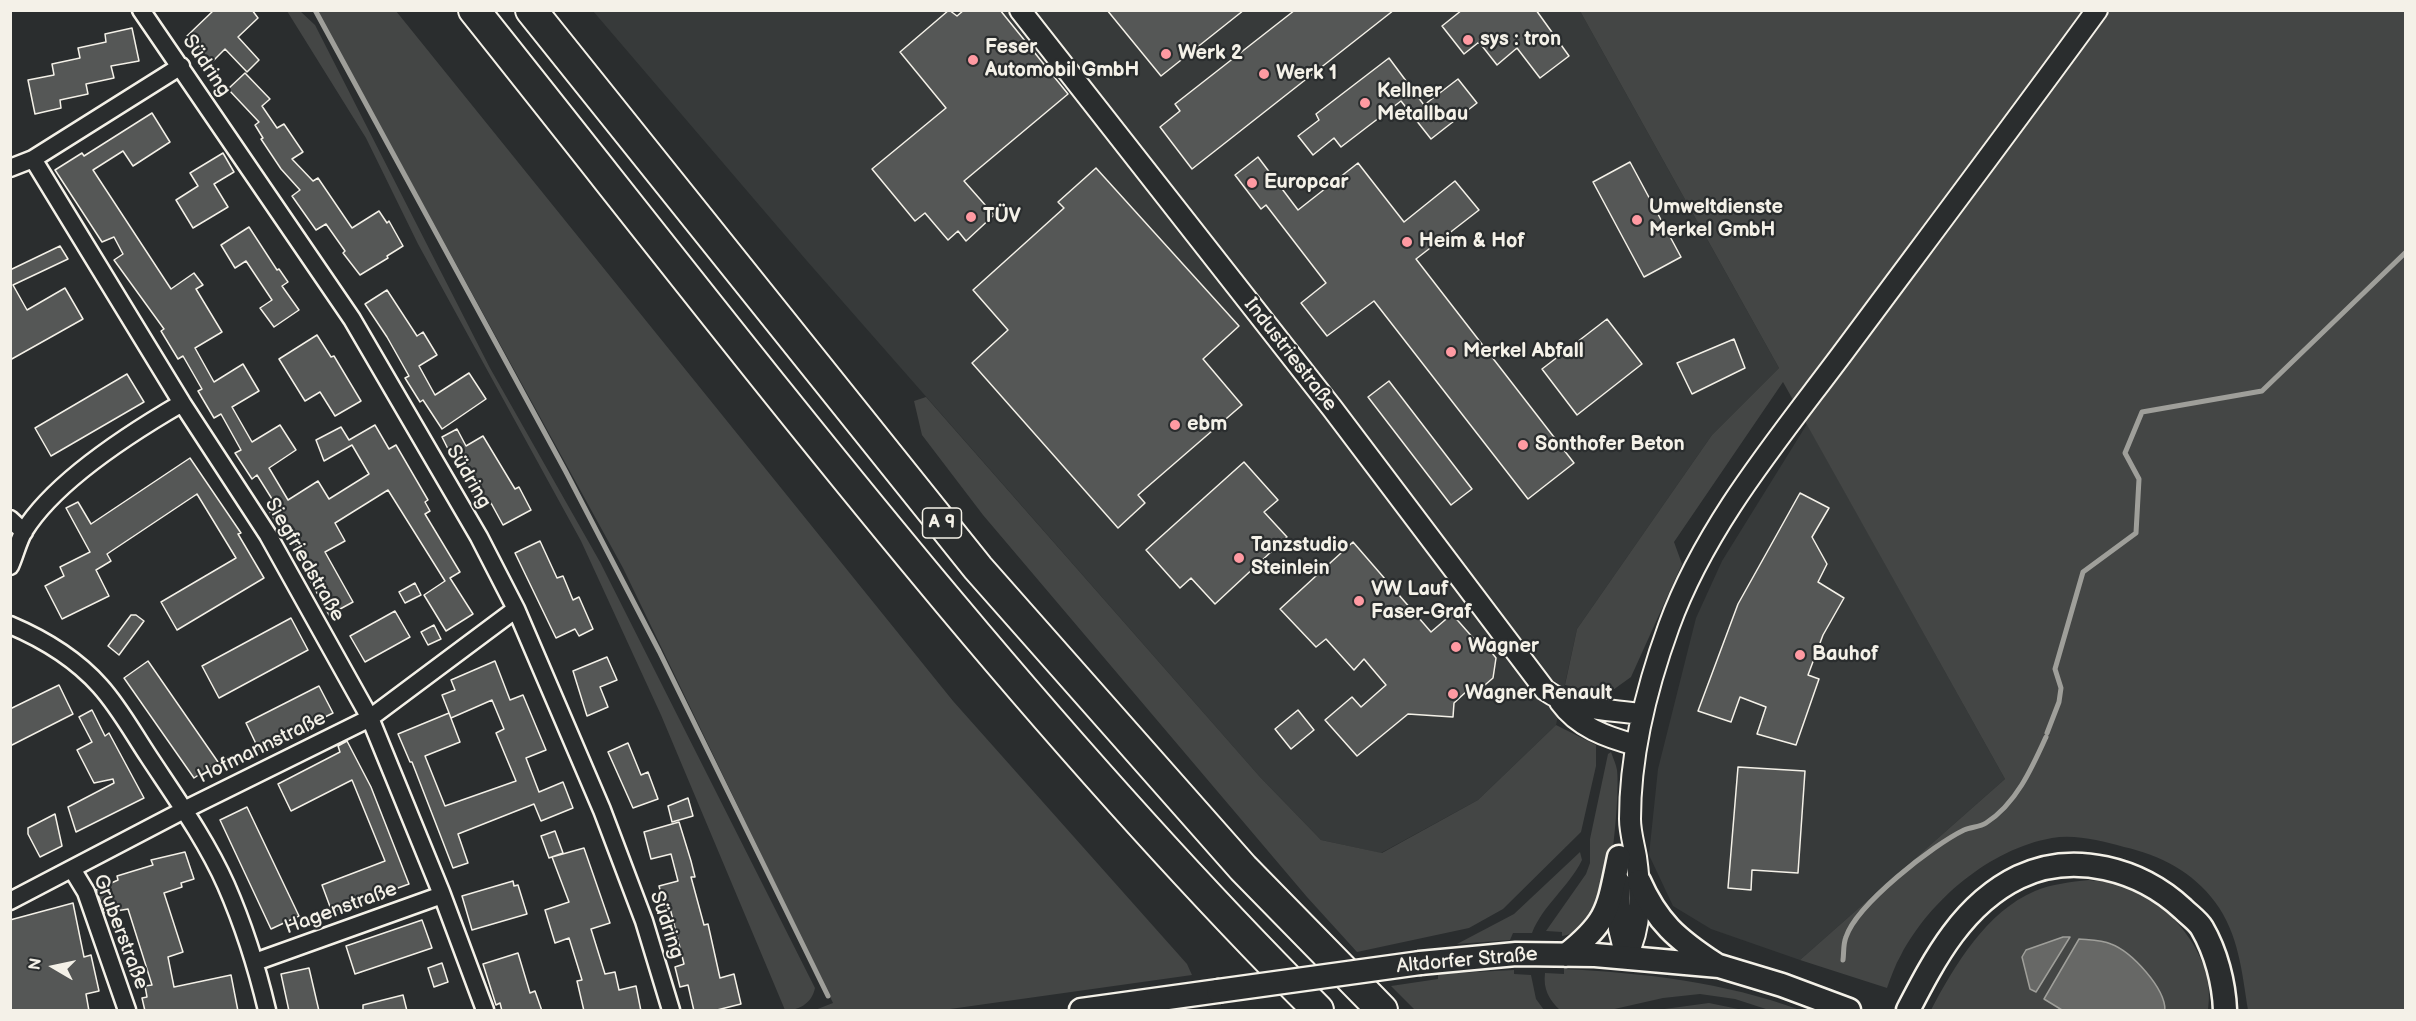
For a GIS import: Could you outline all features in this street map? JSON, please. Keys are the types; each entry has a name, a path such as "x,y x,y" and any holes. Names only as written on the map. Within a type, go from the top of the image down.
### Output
{"highway":[{"name":"A 9","path":"474,10 929,579 1117,796 1261,953 1318,1011"},
{"name":"A 9","path":"531,10 978,568 1243,868 1382,1011"},
{"path":"1261,953 1293,1011"}],"main road":[{"path":"1566,955 1593,932 1608,910 1619,857"},
{"path":"1908,1011 1924,979 1954,930 1977,906 1997,890 2019,877 2045,867 2092,866 2114,869 2137,877 2165,892 2201,926 2215,958 2225,1009"},
{"path":"1639,880 1651,908 1667,928 1719,966"},
{"name":"Altdorfer Straße","path":"1081,1011 1420,963 1516,954 1626,958 1719,966 1782,985 1849,1011"}],"street":[{"name":"Südring","path":"141,10 352,319 478,537 516,609 622,858 671,1011"},
{"name":"Industriestraße","path":"1020,10 1332,408 1545,690 1558,699 1579,707 1641,714"},
{"path":"1626,958 1638,931 1639,880 1630,823 1636,744 1641,714 1669,625 1686,584 1717,530 1771,449 2097,10"},
{"path":"10,168 33,159 181,66"},
{"name":"Siegfriedstraße","path":"33,159 183,403 268,534 370,718 442,895 485,1011"},
{"path":"10,566 24,532 75,476 99,457 183,403"},
{"path":"10,519 24,532"},
{"name":"Hofmannstraße","path":"10,901 184,810 370,718 516,609"},
{"path":"10,625 42,639 100,686 184,810 226,884 255,962 267,1011"},
{"name":"Industriestraße","path":"1558,699 1569,714 1583,724 1606,737 1636,744"},
{"path":"1626,958 1619,929 1619,857 1630,823"},
{"name":"Gruberstraße","path":"72,869 86,892 127,1011"},
{"name":"Hagenstraße","path":"255,962 442,895"}],"shaded area":[{"path":"287,11 300,11 315,25 490,368 600,562 815,988 811,998 804,1005 785,1010 661,715 581,541 418,244 366,138"},
{"path":"313,11 396,11 953,701 1187,964 1192,975 943,1010 815,1010 833,1003 623,568 322,20"},
{"path":"593,11 1580,11 1779,368 1712,435 1577,629 1556,725 1478,800 1381,853 1321,840 1260,777 807,261"},
{"path":"1580,11 2405,11 2405,1010 2248,1010 2234,940 2223,914 2206,891 2175,866 2163,860 2137,850 2079,838 2052,838 2029,844 2006,853 1964,880 1928,915 1913,935 1897,963 1887,988 1800,960 2005,779 1783,382 1674,542 1682,564 1631,677 1606,695 1565,685 1577,629 1712,435 1779,368"},
{"path":"926,397 1260,777 1321,840 1382,853 1478,800 1556,725 1596,745 1596,766 1581,832 1503,909 1469,928 1357,952 1307,897 983,515 922,435 914,401"},
{"name":"Bauhof","path":"1807,424 2005,779 1800,960 1711,929 1673,906 1649,855 1658,769 1696,618 1722,561"},
{"path":"1611,752 1618,782 1614,840 1605,896 1598,912 1579,930 1562,936 1562,932 1546,931 1586,874 1590,863 1590,839 1608,754"},
{"path":"1580,852 1582,860 1577,870 1543,914 1532,933 1513,933 1510,940 1457,944 1514,914"},
{"path":"2089,880 2122,884 2143,895 2175,920 2198,953 2205,971 2209,991 2208,1010 2165,1010 2166,1008 2044,998 2062,1010 1931,1010 1961,958 1987,926 2002,912 2035,891 2055,885","holes":["2063,937 2036,992 2027,950"]},
{"path":"2063,937 2070,937 2036,992 2030,989 2022,957 2026,950"},
{"path":"2079,939 2107,943 2128,955 2146,972 2160,992 2165,1010 2062,1010 2044,999"},
{"path":"1564,969 1684,980 1742,992 1800,1010 1769,1010 1735,999 1700,994 1663,998 1610,1010 1560,1010 1548,994 1545,973 1564,974"},
{"path":"1514,970 1514,974 1531,975 1536,999 1544,1010 1415,1010 1391,986 1438,979 1438,974"},
{"path":"1709,1003 1743,1010 1657,1010"}],"building":[{"path":"214,10 252,10 258,18 238,37 259,60 247,72 225,49 212,62 187,36"},
{"path":"949,10 957,16 964,10 1000,10 1068,94 964,181 994,215 966,241 958,231 948,240 925,213 915,221 872,169 946,108 900,52"},
{"name":"Werk 2","path":"1107,10 1244,10 1161,76"},
{"name":"Werk 1","path":"1295,10 1394,10 1192,169 1160,127 1180,111 1175,104"},
{"path":"1462,10 1536,10 1569,56 1540,78 1517,48 1497,65 1479,42 1464,54 1442,26"},
{"path":"132,28 139,61 111,66 114,78 86,84 88,94 60,100 61,108 35,114 28,80 54,75 52,64 80,58 78,48 106,42 105,34"},
{"path":"1389,58 1424,105 1458,79 1477,103 1431,139 1401,101 1341,147 1334,138 1313,155 1298,136 1319,120 1316,114"},
{"path":"245,73 270,99 262,106 277,128 284,124 303,152 292,159 313,181 318,178 352,228 379,211 387,223 389,221 403,246 360,275 343,253 345,251 326,224 316,230 292,196 300,190 281,169 261,139 263,138 255,125 259,122 228,89"},
{"path":"152,113 170,142 133,166 123,151 93,170 171,289 194,273 203,285 196,289 222,332 195,348 214,382 243,364 259,391 232,407 252,442 280,425 296,450 269,468 288,500 318,481 329,499 369,474 352,445 324,461 316,440 341,427 349,440 375,425 389,449 396,445 428,500 425,502 430,511 425,514 460,572 450,578 473,614 446,631 424,595 445,581 388,490 335,523 345,541 325,552 353,602 329,615 305,571 310,568 291,536 286,539 270,512 277,507 257,475 252,479 235,453 241,450 221,414 214,418 198,391 202,389 183,356 178,359 161,331 164,329 114,260 123,254 114,237 102,242 55,170 82,153 84,156"},
{"path":"223,153 234,172 214,184 228,207 193,228 176,200 198,186 190,173"},
{"path":"1258,157 1298,210 1358,163 1404,222 1455,181 1479,210 1416,259 1574,463 1528,499 1374,301 1327,336 1301,303 1326,283 1266,205 1261,209 1235,175"},
{"name":"Umweltdienste Merkel GmbH","path":"1630,162 1681,257 1644,277 1593,182"},
{"path":"1096,168 1239,326 1203,359 1242,405 1138,495 1145,503 1118,528 972,363 1008,330 973,290 1064,208 1058,202"},
{"path":"249,227 277,270 279,269 288,282 282,286 299,310 274,327 260,308 272,300 246,261 235,268 221,245"},
{"path":"60,246 68,259 13,285 27,310 65,288 83,319 10,360 10,270"},
{"path":"387,290 417,336 423,332 437,355 419,366 435,395 469,373 486,399 442,429 423,400 420,402 405,378 409,376 365,304"},
{"path":"1607,319 1642,364 1577,415 1542,369"},
{"path":"317,335 331,357 334,356 361,401 335,416 320,392 305,401 279,359"},
{"path":"1734,339 1745,368 1692,394 1677,363"},
{"path":"127,374 144,402 51,456 35,428"},
{"path":"1389,381 1472,489 1451,505 1368,397"},
{"path":"457,429 466,446 483,436 515,489 519,487 531,510 503,525 491,503 481,508 471,490 478,486 458,451 451,455 442,437"},
{"path":"190,458 241,533 238,534 264,578 177,630 161,602 236,558 197,494 107,554 111,561 96,570 109,596 62,619 45,586 64,576 60,567 90,552 66,508 78,502 91,524"},
{"path":"1244,462 1278,500 1264,512 1287,537 1215,604 1191,578 1180,588 1146,550"},
{"path":"1800,493 1829,508 1812,537 1827,564 1818,582 1844,598 1823,635 1808,675 1819,679 1796,745 1757,734 1766,707 1740,697 1731,722 1698,711 1738,604"},
{"path":"540,541 557,578 563,576 573,600 579,597 593,629 579,636 575,629 556,638 515,553"},
{"path":"1353,542 1431,632 1452,614 1482,648 1486,645 1496,658 1493,678 1478,691 1468,690 1454,703 1453,717 1408,714 1357,756 1325,720 1352,697 1361,707 1386,685 1364,659 1354,670 1326,639 1316,647 1280,609"},
{"path":"415,583 421,595 405,603 399,592"},
{"path":"395,611 410,637 365,662 350,636"},
{"path":"131,615 136,615 144,621 119,655 108,646"},
{"path":"291,618 308,650 219,698 202,666"},
{"path":"434,625 441,639 428,645 421,632"},
{"path":"607,657 617,680 600,687 608,707 587,716 573,671"},
{"path":"148,661 218,762 194,778 124,678"},
{"path":"495,661 510,700 523,695 546,750 526,758 539,792 563,782 573,808 541,821 534,804 458,834 468,863 453,868 412,762 398,734 449,713 460,742 425,756 445,806 516,781 496,733 504,729 492,700 451,718 442,695 455,690 451,680"},
{"path":"59,685 73,714 10,746 10,709"},
{"path":"319,686 333,713 259,750 246,723"},
{"path":"92,710 105,736 109,733 144,798 76,832 68,807 114,783 113,779 94,783 77,750 92,742 79,717"},
{"path":"1298,710 1314,730 1291,749 1275,729"},
{"path":"347,741 371,787 409,884 332,912 322,885 385,861 352,780 291,811 278,784 340,752 338,746"},
{"path":"628,743 641,775 648,772 658,799 633,808 608,752"},
{"path":"1738,767 1805,771 1798,873 1752,870 1751,890 1728,888"},
{"path":"688,798 693,816 672,822 668,806"},
{"path":"247,807 299,916 271,929 220,820"},
{"path":"55,814 62,846 40,857 28,834 28,828"},
{"path":"679,822 695,877 691,877 704,925 708,924 720,978 734,974 741,1004 713,1011 694,1011 688,985 680,987 675,967 684,964 670,908 665,909 659,886 678,881 671,854 651,859 644,832"},
{"path":"555,831 563,853 549,858 541,836"},
{"path":"584,848 610,923 591,929 605,974 615,972 619,990 636,986 641,1011 584,1011 577,981 582,980 569,938 555,943 545,910 569,902 552,857"},
{"path":"185,852 194,879 181,883 182,887 164,893 183,952 168,957 174,987 231,975 238,1011 145,1011 142,998 147,997 145,986 152,985 128,909 105,913 96,890 118,880 117,876 153,865 151,860"},
{"path":"513,881 514,886 518,885 527,914 472,930 462,896"},
{"path":"73,903 84,957 91,955 99,991 86,994 89,1011 10,1011 10,920"},
{"path":"422,920 432,948 355,974 346,946"},
{"path":"518,953 530,993 535,991 542,1011 502,1011 500,1003 496,1005 483,964"},
{"path":"442,963 448,982 434,987 428,968"},
{"path":"309,968 319,1011 289,1011 281,974"},
{"path":"403,995 407,1011 363,1011 363,1005"}],"waterway":[{"path":"315,10 566,472 659,651 828,996"},
{"path":"2047,733 2059,702 2061,688 2055,669 2083,572 2136,533 2139,479 2125,453 2142,412 2262,391 2406,252"},
{"path":"1843,960 1846,937 1865,908 1934,848 1964,830 1984,824 1997,815 2022,784 2046,737"}],"place":[{"name":"sys : tron","path":"1468,40"},
{"name":"Werk 2","path":"1166,54"},
{"name":"Feser Automobil GmbH","path":"973,60"},
{"name":"Werk 1","path":"1264,74"},
{"name":"Kellner Metallbau","path":"1365,103"},
{"name":"Europcar","path":"1252,183"},
{"name":"TÜV","path":"971,217"},
{"name":"Umweltdienste Merkel GmbH","path":"1637,220"},
{"name":"Heim & Hof","path":"1407,242"},
{"name":"Merkel Abfall","path":"1451,352"},
{"name":"ebm","path":"1175,425"},
{"name":"Sonthofer Beton","path":"1523,445"},
{"name":"Tanzstudio Steinlein","path":"1239,558"},
{"name":"VW Lauf Faser-Graf","path":"1359,601"},
{"name":"Wagner","path":"1456,647"},
{"name":"Bauhof","path":"1800,655"},
{"name":"Wagner Renault","path":"1453,694"}]}
